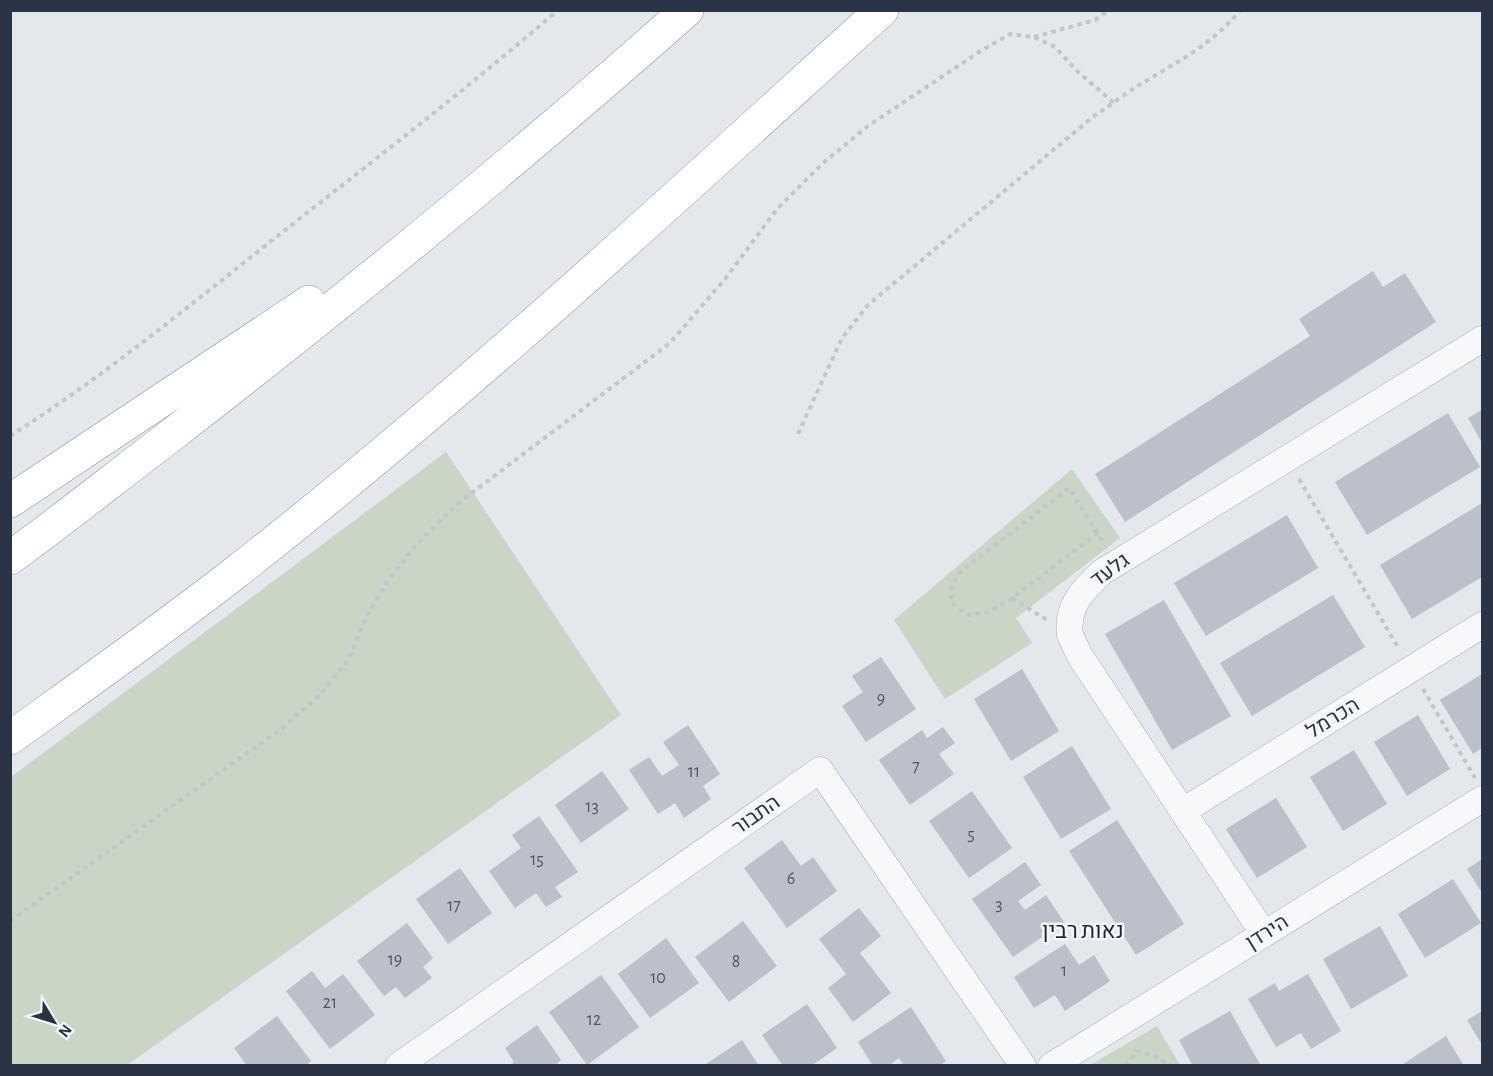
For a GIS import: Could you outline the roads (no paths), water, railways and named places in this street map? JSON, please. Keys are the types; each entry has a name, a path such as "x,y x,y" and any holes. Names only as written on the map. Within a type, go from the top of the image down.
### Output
{"highway":[{"path":"10,558 310,328 574,110 687,10"},
{"path":"10,743 232,575 420,421 536,322 882,10"},
{"path":"10,501 257,338 501,170"},
{"path":"10,738 133,650"}],"street":[{"name":"גלעד","path":"1183,811 1080,656 1070,634 1071,615 1076,600 1102,572 1482,339"},
{"name":"הכרמל","path":"1183,811 1482,626"},
{"name":"התבור","path":"399,1065 820,770 1023,1065"},
{"name":"הירדן","path":"1051,1065 1264,934 1480,789"},
{"path":"1183,811 1264,934"}],"district":[{"name":"נאות רבין","path":"1083,931"}]}
